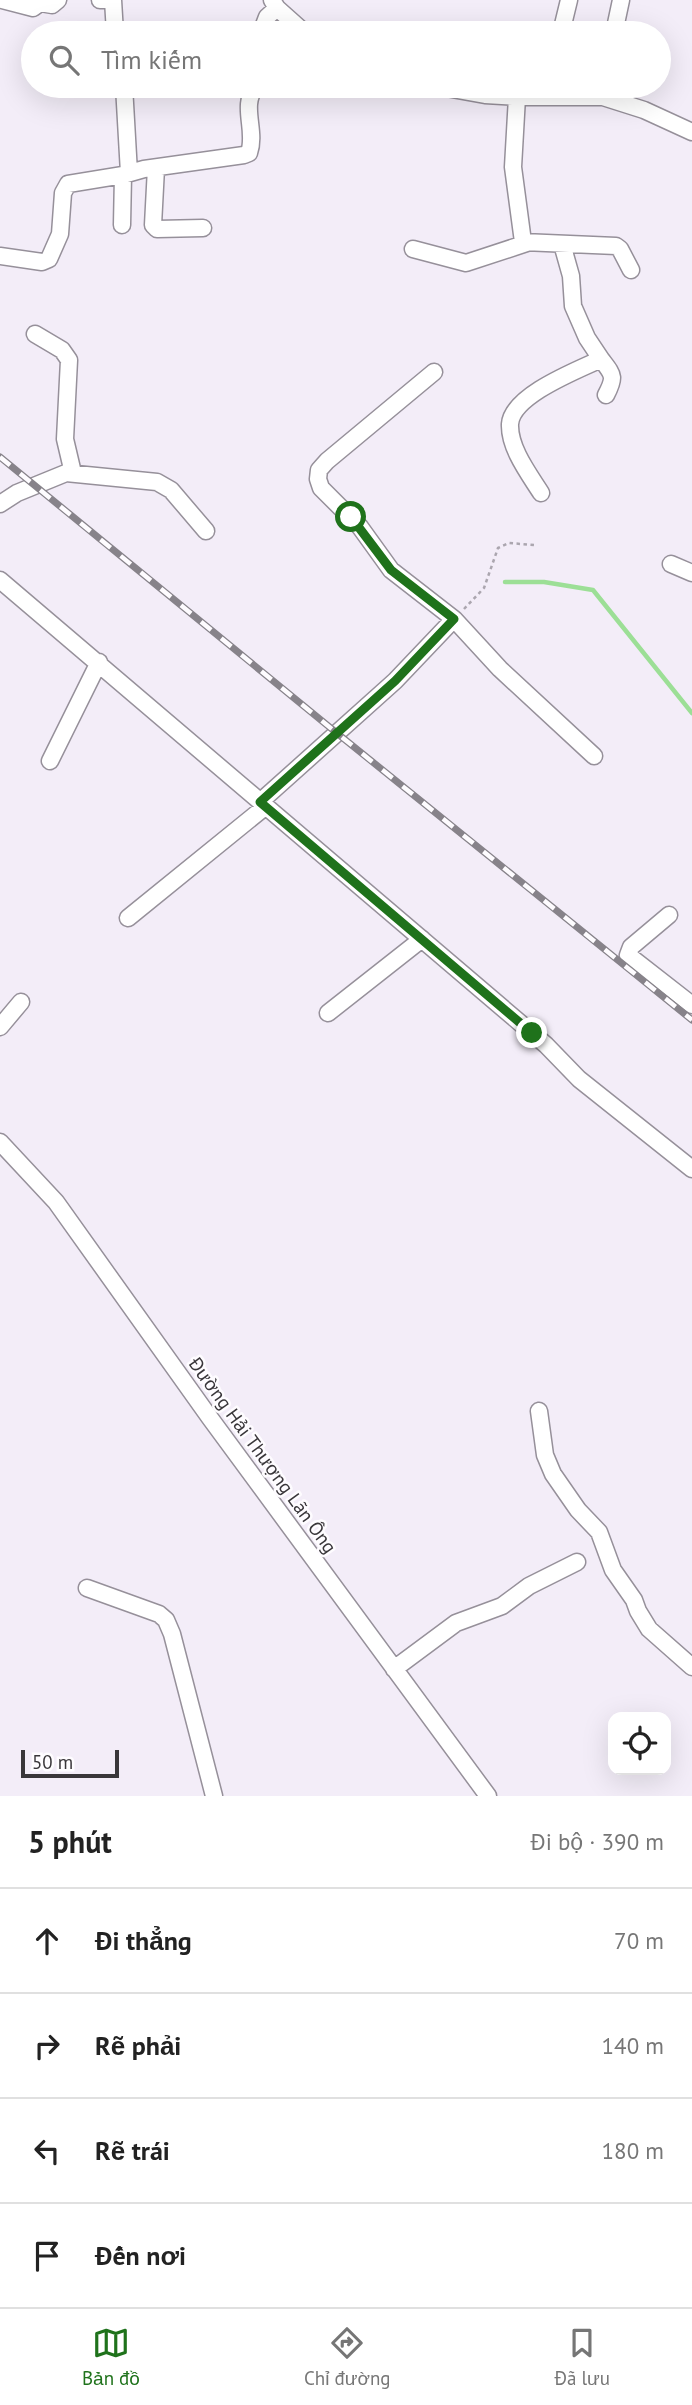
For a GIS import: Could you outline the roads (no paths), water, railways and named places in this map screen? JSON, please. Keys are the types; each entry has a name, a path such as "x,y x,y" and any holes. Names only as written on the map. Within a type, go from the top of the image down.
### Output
{"street":[{"path":"2,0 33,8 40,3 52,5 58,0"},
{"path":"100,0 113,0 114,21"},
{"path":"564,21 569,0"},
{"path":"617,21 621,0"},
{"path":"266,21 274,4 292,21"},
{"path":"122,225 126,174 124,98"},
{"path":"0,256 46,261 54,251 60,234 65,187 75,182 249,153 251,140 248,98"},
{"path":"517,98 513,167 521,237 527,243"},
{"path":"619,98 692,132"},
{"path":"156,168 153,225 157,229 203,228"},
{"path":"413,249 467,264 527,243 616,246 631,270"},
{"path":"562,244 571,276 573,306 587,338 613,376 606,395"},
{"path":"35,334 62,350 69,360 65,439 73,473"},
{"path":"541,493 524,467 512,436 512,415 518,405 544,387 601,359"},
{"path":"434,372 327,461 320,470 318,479 321,488 360,527 391,570 454,619 500,669 594,756"},
{"path":"0,504 57,475 73,473 161,483 171,490 206,531"},
{"path":"671,564 692,573"},
{"path":"0,579 546,1045 579,1079 692,1168"},
{"path":"128,918 263,804 395,681 454,619"},
{"path":"50,761 99,662"},
{"path":"668,915 631,947 628,955 692,1005"},
{"path":"328,1013 422,939"},
{"path":"0,1027 21,1002"},
{"name":"Đường Hải Thượng Lãn Ông","path":"0,1142 56,1202 209,1418 488,1796"},
{"path":"539,1410 545,1455 553,1474 578,1510 599,1532 613,1570 634,1600 649,1629 692,1667"},
{"path":"394,1669 456,1623 502,1606 529,1587 577,1562"},
{"path":"87,1588 159,1614 166,1620 172,1634 214,1796"}],"waterway":[{"path":"505,582 544,582 593,590 692,713"}],"railway":[{"path":"0,457 692,1020"}]}
